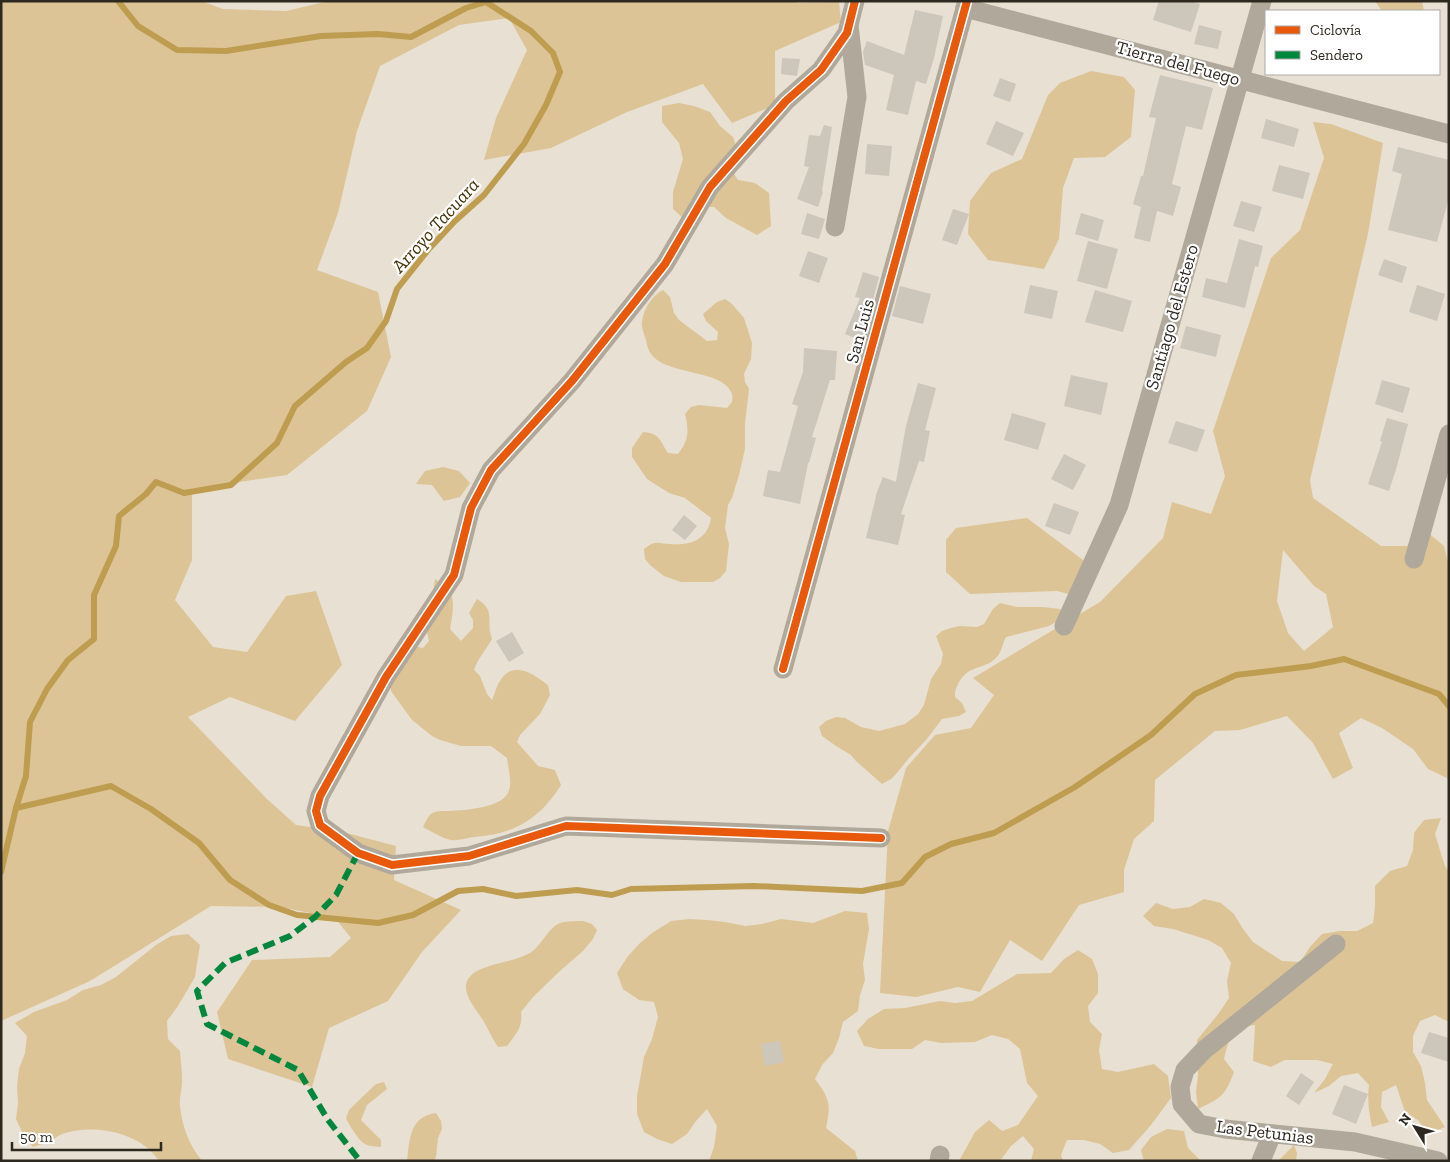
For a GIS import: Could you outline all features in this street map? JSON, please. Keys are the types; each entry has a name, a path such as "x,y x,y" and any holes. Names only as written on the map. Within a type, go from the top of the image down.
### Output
{"street":[{"path":"855,1 847,33 821,70 786,101 710,186 665,264 572,381 491,470 471,508 454,575 386,676 320,796 316,811 320,825 358,853 392,865 469,856 566,826 881,838"},
{"name":"Santiago del Estero","path":"1064,626 1119,505 1262,1"},
{"name":"Tierra del Fuego","path":"966,4 1449,134"},
{"name":"San Luis","path":"783,669 966,4"},
{"path":"835,227 857,97 849,25"},
{"path":"1414,560 1449,434"},
{"name":"Las Petunias","path":"1336,944 1204,1050 1185,1070 1180,1087 1182,1104 1199,1124 1225,1129 1355,1142 1438,1161"},
{"path":"1261,1161 1272,1134"}],"shaded area":[{"path":"1,1 201,1 223,9 286,11 329,1 839,2 841,22 775,51 775,105 732,123 703,84 627,112 551,148 484,160 496,118 527,50 509,18 459,25 380,66 357,131 338,213 317,270 378,292 391,357 367,411 287,475 192,489 192,560 175,600 213,647 247,652 286,596 316,591 342,665 295,721 230,697 188,717 267,799 296,825 339,831 396,846 394,880 461,910 422,952 388,1001 329,1028 312,1087 228,1059 217,1012 252,960 330,957 351,938 335,918 280,907 211,906 90,981 1,1021"},
{"path":"1375,1 1422,1 1424,10 1381,10"},
{"path":"1091,71 1124,77 1135,90 1131,137 1105,157 1074,158 1063,188 1059,239 1044,269 988,260 968,234 970,201 991,173 1022,159 1048,95 1060,83"},
{"path":"679,103 710,112 720,126 733,137 738,152 729,166 738,180 755,183 769,193 771,226 757,235 726,218 714,207 697,207 685,220 673,209 673,192 683,159 679,143 662,122 662,106"},
{"path":"1313,122 1331,124 1383,143 1368,234 1310,480 1313,498 1381,546 1407,546 1420,526 1444,546 1449,566 1449,779 1428,769 1413,749 1382,728 1361,718 1339,733 1353,768 1333,779 1313,743 1287,716 1240,730 1215,731 1155,780 1154,821 1134,839 1124,870 1124,892 1079,905 1042,961 1010,940 980,992 958,987 916,997 880,993 888,831 906,768 935,735 971,728 994,695 973,678 1100,602 1163,538 1172,502 1211,514 1225,476 1213,431 1271,258 1300,230 1324,158","holes":["1283,550 1314,586 1326,594 1333,627 1304,651 1288,633 1277,601"]},
{"path":"663,290 670,297 674,313 679,320 707,341 717,340 718,332 706,321 703,314 717,302 725,299 744,318 752,343 751,359 744,374 745,382 749,389 745,424 745,449 739,475 728,505 725,528 729,544 726,571 713,582 681,582 664,576 645,559 644,549 653,543 684,544 696,540 706,532 711,518 685,498 669,493 647,479 632,457 632,448 643,432 653,434 659,438 668,453 678,454 686,440 687,425 685,414 691,407 699,405 727,408 732,402 732,394 727,386 718,380 669,366 651,354 642,328 642,321 649,303"},
{"path":"443,467 459,471 470,483 460,497 444,501 432,485 416,484 425,471"},
{"path":"1027,518 1083,560 1086,578 1076,591 1088,599 1057,591 970,594 946,572 946,540 956,528"},
{"path":"435,579 449,589 453,609 450,629 461,641 473,628 473,620 469,613 477,599 483,603 489,612 492,639 474,670 480,676 487,694 492,700 499,683 505,674 511,671 517,670 530,673 548,685 550,695 540,714 520,735 517,742 538,766 555,770 561,785 553,797 534,816 524,823 501,833 451,840 423,827 429,816 435,812 473,809 498,802 508,793 510,785 507,758 491,746 461,746 432,736 412,720 391,691 391,682 407,645 423,648 429,641 425,624 439,602 434,587"},
{"path":"1000,603 1017,607 1060,609 1064,617 1049,626 1006,637 996,658 963,676 956,688 955,697 962,703 966,712 959,716 942,719 891,779 882,784 851,755 822,736 819,727 826,721 836,717 845,718 861,727 879,731 905,724 918,714 924,705 931,679 941,664 943,654 936,636 942,631 951,628 960,626 977,627 984,624 993,609"},
{"path":"1441,818 1435,834 1445,866 1449,872 1449,1022 1435,1015 1420,1021 1413,1036 1413,1052 1421,1066 1427,1100 1445,1127 1428,1134 1418,1120 1405,1112 1396,1085 1382,1092 1381,1107 1389,1122 1372,1127 1368,1095 1369,1085 1358,1073 1341,1076 1329,1086 1314,1093 1325,1079 1333,1064 1317,1060 1285,1060 1271,1067 1253,1061 1255,1025 1240,1027 1228,1043 1224,1059 1234,1072 1225,1091 1212,1102 1198,1109 1196,1092 1198,1075 1197,1040 1229,998 1227,981 1231,963 1222,948 1208,940 1173,929 1154,926 1143,916 1156,903 1173,909 1190,907 1204,899 1221,903 1234,914 1253,942 1282,961 1300,962 1322,934 1357,931 1373,923 1375,886 1390,871 1407,866 1413,850 1414,833 1424,820"},
{"path":"845,911 867,913 869,929 863,964 865,980 860,995 858,1011 843,1022 833,1053 822,1065 815,1079 828,1102 826,1128 855,1151 858,1161 709,1161 714,1147 717,1126 707,1109 687,1134 672,1144 644,1132 637,1114 637,1096 644,1057 652,1039 658,1017 654,1002 639,1000 623,989 617,973 628,956 652,933 671,921 707,920 745,926 781,919 813,923"},
{"path":"583,921 592,924 597,930 593,939 583,951 533,997 521,1012 520,1026 513,1038 507,1046 498,1047 467,994 467,981 471,975 491,965 530,953 558,924"},
{"path":"188,934 200,945 195,977 167,1021 168,1039 180,1051 182,1085 180,1103 184,1128 197,1155 202,1161 159,1161 141,1143 115,1132 102,1130 74,1131 62,1134 49,1142 33,1147 23,1134 16,1119 19,1069 25,1053 27,1036 15,1023 34,1012 67,1000 83,990 101,985 116,977 156,945 171,936"},
{"path":"1078,950 1092,959 1098,974 1098,993 1088,1006 1090,1022 1102,1034 1099,1050 1102,1069 1118,1072 1154,1064 1168,1076 1171,1098 1129,1150 1113,1153 1100,1144 1084,1140 1067,1140 1061,1155 1063,1161 1031,1161 1034,1149 1023,1136 1011,1146 1000,1161 959,1161 975,1132 989,1120 1002,1131 1018,1125 1038,1096 1027,1083 1020,1049 1008,1039 992,1035 975,1042 941,1043 925,1040 912,1049 879,1049 864,1046 857,1031 868,1019 884,1009 905,1008 940,1001 955,1003 972,1001 1017,974 1051,973 1064,959"},
{"path":"384,1082 387,1089 367,1105 361,1120 381,1140 381,1147 372,1146 360,1140 346,1118 349,1110 376,1084"},
{"path":"436,1113 441,1121 442,1129 438,1138 434,1161 407,1161 412,1130 420,1119"},
{"path":"1167,1129 1184,1131 1188,1148 1201,1161 1144,1161 1141,1150 1151,1137"},
{"path":"1294,1145 1297,1153 1296,1161 1278,1161"}],"building":[{"path":"1159,1 1190,1 1200,4 1191,32 1153,20"},
{"path":"915,10 943,16 926,84 916,81 908,115 886,110 894,75 865,65 863,52 867,41 904,55"},
{"path":"1199,25 1222,31 1218,49 1194,44"},
{"path":"782,58 800,59 797,76 781,74"},
{"path":"1160,75 1213,88 1202,130 1186,126 1172,184 1181,187 1173,216 1157,211 1150,242 1134,238 1141,207 1133,204 1141,176 1143,176 1156,118 1149,117"},
{"path":"1000,78 1016,84 1010,102 993,96"},
{"path":"1266,119 1299,129 1294,147 1261,138"},
{"path":"996,121 1024,133 1013,156 986,144"},
{"path":"824,125 832,127 823,192 818,207 797,199 809,167 804,166 809,135 820,136"},
{"path":"867,144 892,146 889,176 865,174"},
{"path":"1398,147 1449,160 1449,197 1437,242 1388,230 1402,174 1392,171"},
{"path":"1279,165 1310,173 1303,199 1272,191"},
{"path":"1241,201 1262,207 1254,232 1233,226"},
{"path":"953,209 969,214 957,245 942,240"},
{"path":"807,213 825,219 819,239 801,234"},
{"path":"1081,213 1104,220 1098,241 1075,234"},
{"path":"1239,239 1263,246 1258,267 1255,266 1245,308 1202,297 1206,278 1227,283"},
{"path":"1088,241 1118,249 1107,289 1077,281"},
{"path":"808,251 828,258 819,283 799,276"},
{"path":"1384,259 1407,267 1402,283 1378,275"},
{"path":"863,272 879,277 862,341 845,334 860,298 855,297"},
{"path":"1030,285 1058,291 1052,319 1024,313"},
{"path":"1417,285 1445,294 1437,321 1409,312"},
{"path":"900,286 931,294 923,324 892,316"},
{"path":"1095,290 1132,301 1123,332 1085,322"},
{"path":"1186,326 1221,335 1216,357 1180,348"},
{"path":"804,348 837,351 835,380 830,380 812,437 816,438 808,463 800,504 763,496 768,470 780,472 798,406 792,404 803,372"},
{"path":"1071,375 1108,383 1101,415 1064,406"},
{"path":"1382,380 1410,388 1403,413 1375,404"},
{"path":"918,383 936,388 925,430 930,431 924,462 919,461 901,514 905,515 898,545 866,538 877,492 883,477 896,482 906,426"},
{"path":"1012,413 1046,423 1038,450 1004,440"},
{"path":"1387,418 1408,424 1389,491 1368,484 1382,442 1380,441"},
{"path":"1176,421 1205,430 1197,452 1168,443"},
{"path":"1064,454 1086,465 1073,490 1051,479"},
{"path":"1054,503 1079,512 1070,535 1045,526"},
{"path":"684,515 697,526 685,540 672,530"},
{"path":"512,632 524,653 509,662 496,641"},
{"path":"1429,1032 1449,1038 1449,1062 1421,1053"},
{"path":"780,1041 784,1062 765,1066 761,1044"},
{"path":"1301,1073 1314,1082 1299,1105 1286,1096"},
{"path":"1344,1085 1368,1094 1356,1124 1332,1114"}],"waterway":[{"name":"Arroyo Tacuara","path":"1,872 16,808 26,776 30,722 47,689 68,660 94,639 94,595 116,546 119,516 146,494 156,482 184,493 231,485 277,443 295,406 346,362 367,348 386,321 397,289 428,250 455,221 484,195 524,144 546,105 560,72 553,53 531,31 486,2 466,8 411,37 378,34 321,36 226,51 177,50 138,26 118,1"},
{"path":"16,808 111,786 151,809 199,843 230,880 269,905 297,915 378,923 413,915 458,891 483,889 516,896 577,890 612,895 631,889 754,886 862,891 902,883 925,857 951,844 994,833 1075,787 1151,735 1195,694 1236,675 1311,666 1344,659 1439,694 1449,706"}],"marked path":[{"path":"358,853 336,895 315,917 290,936 225,963 197,991 207,1024 298,1070 328,1120 360,1161"}],"cycle path":[{"path":"855,1 847,33 821,70 786,101 710,187 665,264 572,381 491,470 471,508 454,575 386,677 320,796 316,811 320,825 358,853 392,865 469,856 566,826 881,838"},
{"path":"783,669 967,1"}]}
